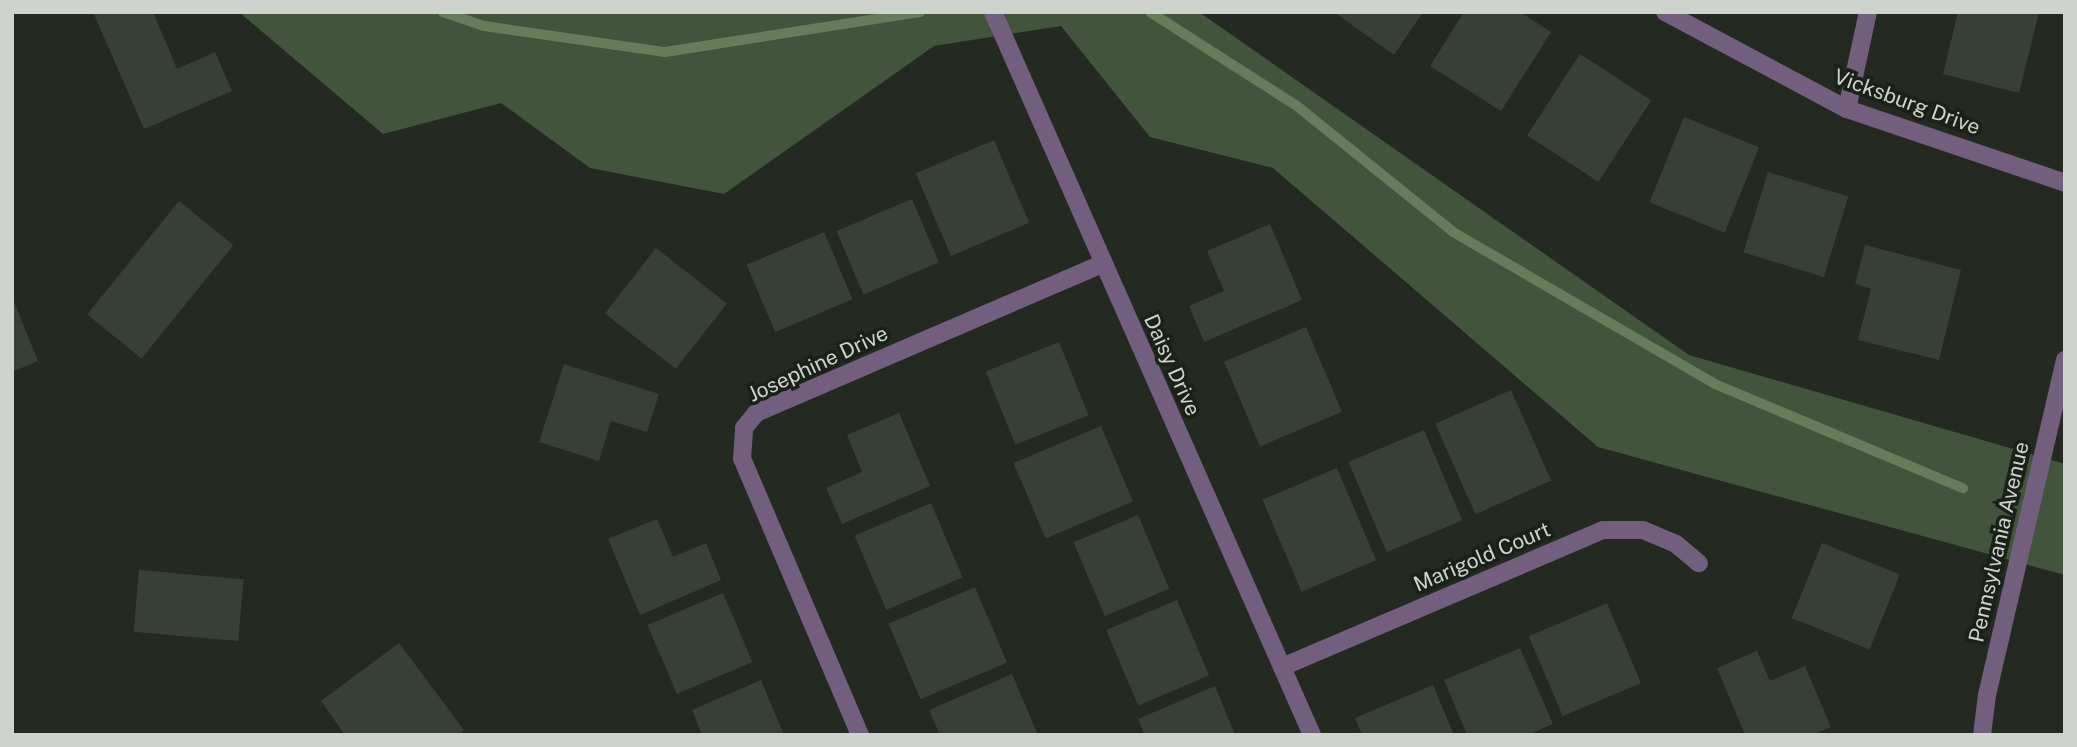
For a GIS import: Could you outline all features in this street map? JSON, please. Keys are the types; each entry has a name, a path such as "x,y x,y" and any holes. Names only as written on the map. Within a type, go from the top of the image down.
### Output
{"street":[{"name":"Daisy Drive","path":"993,12 1312,735"},
{"name":"Vicksburg Drive","path":"1665,12 1847,109 2065,183"},
{"path":"1847,109 1868,12"},
{"name":"Josephine Drive","path":"860,735 743,459 744,428 756,414 1102,264"},
{"name":"Pennsylvania Avenue","path":"1982,735 1990,681 2065,360"},
{"name":"Marigold Court","path":"1282,667 1602,530 1643,530 1676,544 1699,562"}],"green space":[{"path":"239,12 1199,12 1689,355 2065,464 2065,575 1598,447 1273,168 1150,137 1061,26 934,46 724,194 590,168 501,103 383,134"}],"building":[{"path":"93,12 153,12 177,69 215,52 232,91 144,129"},
{"path":"1334,12 1423,12 1394,55"},
{"path":"1464,12 1520,12 1551,32 1501,111 1430,66"},
{"path":"1958,12 2039,12 2019,93 1943,74"},
{"path":"1580,54 1651,100 1598,182 1527,135"},
{"path":"1684,117 1759,147 1725,233 1650,202"},
{"path":"994,140 1029,223 951,256 916,173"},
{"path":"1768,172 1848,197 1824,277 1743,252"},
{"path":"912,199 939,263 863,295 837,231"},
{"path":"179,201 233,245 142,359 87,314"},
{"path":"1270,224 1302,300 1204,342 1189,306 1224,291 1207,251"},
{"path":"824,232 853,299 775,332 747,265"},
{"path":"1865,245 1961,270 1939,360 1858,340 1871,289 1855,284"},
{"path":"656,248 727,303 676,369 605,313"},
{"path":"12,297 38,361 12,372"},
{"path":"1306,327 1342,412 1260,446 1224,362"},
{"path":"1059,342 1089,415 1015,445 986,372"},
{"path":"564,364 659,394 647,432 611,421 599,461 539,442"},
{"path":"1511,390 1551,480 1475,514 1435,424"},
{"path":"899,413 930,486 842,524 826,488 862,472 847,435"},
{"path":"1101,426 1133,501 1046,539 1014,463"},
{"path":"1424,430 1462,520 1387,552 1349,462"},
{"path":"1337,468 1376,560 1302,592 1262,500"},
{"path":"931,503 963,578 886,610 855,535"},
{"path":"1138,515 1169,589 1105,616 1074,542"},
{"path":"657,519 673,557 706,543 721,580 640,615 608,539"},
{"path":"1822,543 1900,574 1870,650 1792,618"},
{"path":"139,570 244,579 238,641 134,632"},
{"path":"975,587 1007,662 921,699 888,624"},
{"path":"723,593 752,662 677,694 648,625"},
{"path":"1177,600 1209,675 1138,706 1106,630"},
{"path":"1607,603 1641,683 1563,716 1529,636"},
{"path":"399,643 464,730 458,735 345,735 321,701"},
{"path":"1520,648 1553,724 1528,735 1467,735 1444,680"},
{"path":"1757,651 1770,681 1805,666 1831,727 1812,735 1745,735 1717,668"},
{"path":"1012,674 1038,735 940,735 929,710"},
{"path":"761,680 784,735 702,735 692,710"},
{"path":"1433,685 1454,735 1362,735 1355,718"},
{"path":"1215,686 1235,735 1145,735 1138,719"}],"waterway":[{"path":"443,12 484,26 665,52 920,12"},
{"path":"1150,12 1297,106 1453,232 1715,384 1963,488"}]}
